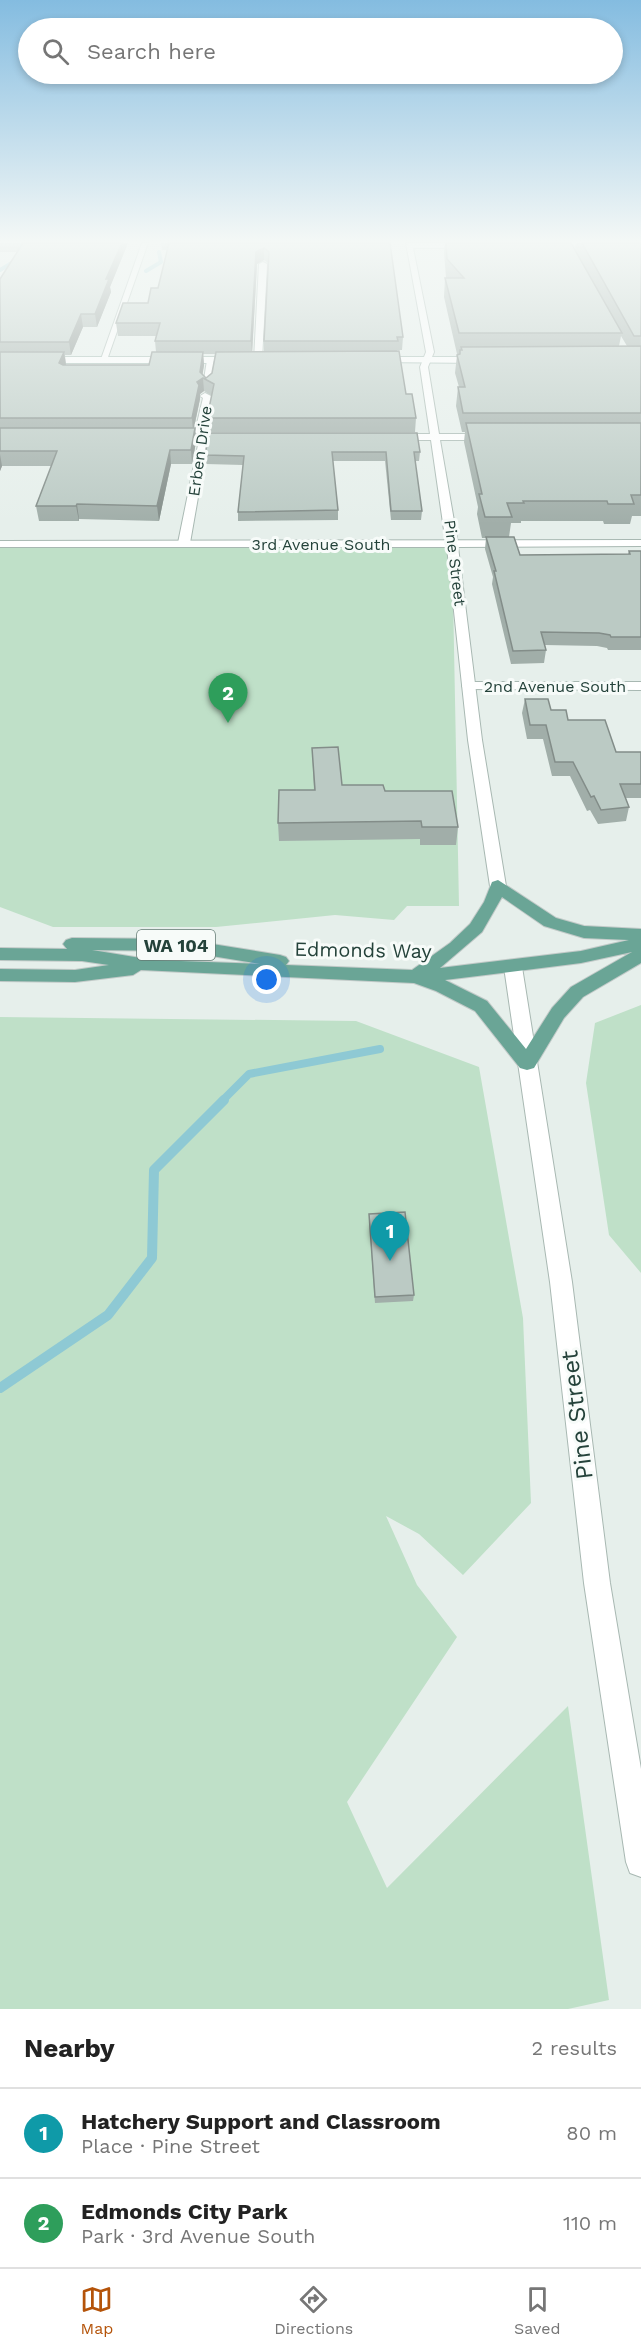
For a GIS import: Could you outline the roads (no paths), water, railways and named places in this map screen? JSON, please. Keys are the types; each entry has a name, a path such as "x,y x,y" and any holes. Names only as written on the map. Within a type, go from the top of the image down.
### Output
{"main road":[{"path":"416,977 477,929 492,907 498,886 527,909 550,922 584,932 641,935"},
{"name":"WA 104","path":"0,944 181,945 350,973"},
{"name":"Edmonds Way","path":"0,954 82,955 153,966 416,977 513,967 580,957 641,944"},
{"path":"416,977 442,986 481,1006 527,1063 558,1013 577,992 641,955"},
{"name":"Edmonds Way","path":"0,975 75,976 153,966"}],"street":[{"path":"103,360 111,337"},
{"path":"0,360 262,360 262,337"},
{"name":"Pine Street","path":"427,337 430,352 424,367 437,437 475,740 498,886"},
{"name":"Erben Drive","path":"184,543 204,437 200,432 208,398 206,391 212,360"},
{"path":"363,360 491,360"},
{"path":"159,437 239,437"},
{"path":"379,437 497,437"},
{"name":"3rd Avenue South","path":"0,544 641,543"},
{"name":"2nd Avenue South","path":"469,686 641,686"},
{"name":"Pine Street","path":"513,967 561,1282 597,1583 641,1862"}],"waterway":[{"path":"222,1101 249,1074 380,1049"},
{"path":"0,1388 108,1315 152,1258 154,1170 224,1100"}],"place":[{"name":"Edmonds City Park","path":"228,723"},
{"name":"Hatchery Support and Classroom","path":"390,1261"}]}
